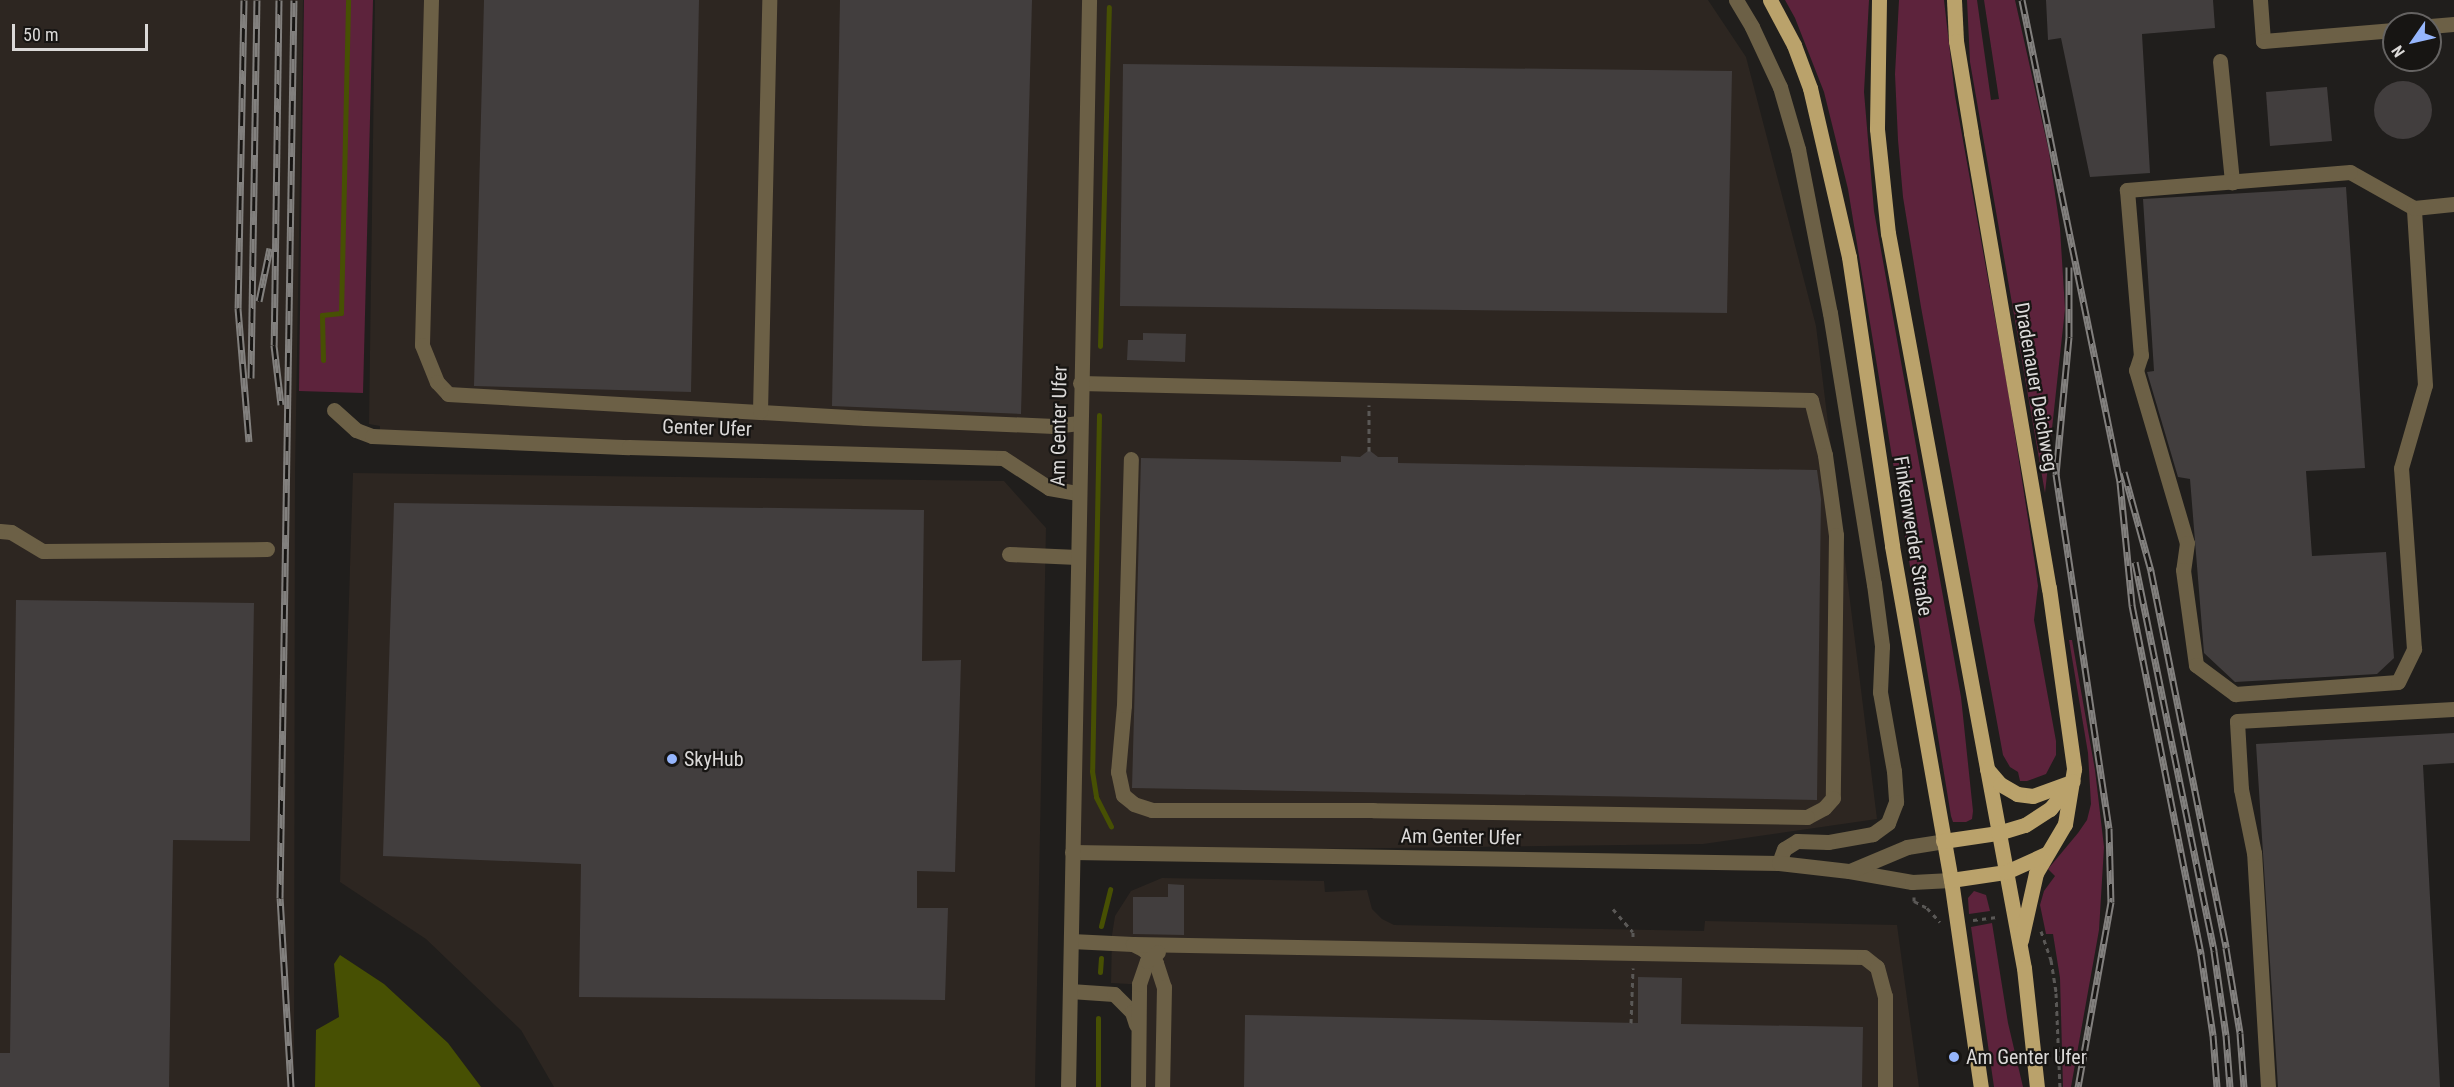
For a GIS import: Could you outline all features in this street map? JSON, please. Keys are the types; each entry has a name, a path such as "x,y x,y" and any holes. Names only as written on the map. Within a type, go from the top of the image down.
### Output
{"main road":[{"name":"Finkenwerder Straße","path":"1770,0 1794,45 1810,88 1849,257 1892,546 1958,922 1981,1087"},
{"name":"Finkenwerder Straße","path":"1879,0 1876,68 1877,129 1887,223 2020,948 2031,1018 2037,1087"},
{"name":"Dradenauer Deichweg","path":"1954,0 1956,41 2049,588 2073,755 2073,781 2065,824 2046,854 2031,891 2020,948"},
{"path":"1985,767 2000,784 2017,794 2033,796 2073,781"},
{"path":"1943,841 1998,833 2039,818 2073,781"},
{"path":"1951,880 2006,872 2046,854"}],"street":[{"path":"431,0 422,345 437,382 448,394 1054,426 1080,423"},
{"path":"760,411 769,0"},
{"name":"Am Genter Ufer","path":"1068,1087 1089,0"},
{"path":"1736,0 1752,27 1780,87 1801,160 1830,313 1874,584 1882,646 1880,692 1894,771 1896,802 1888,823 1873,834 1828,842 1797,841 1784,849 1779,863"},
{"path":"2260,0 2263,41 2382,31"},
{"path":"2220,61 2232,182"},
{"path":"2414,208 2425,385 2401,468 2414,649 2398,682 2235,694 2196,665 2183,570 2187,543 2136,370 2140,355 2127,190 2350,172 2414,208 2454,204"},
{"path":"1080,383 1811,400 1825,455 1836,535 1833,798 1824,808 1807,817 1373,810 1152,810 1134,804 1123,795 1118,772 1124,705 1131,459"},
{"name":"Genter Ufer","path":"334,410 356,430 372,436 1003,458 1049,488 1078,493"},
{"path":"0,531 11,532 43,552 267,549"},
{"path":"1009,554 1077,557"},
{"path":"2268,1087 2254,853 2241,789 2237,721 2454,709"},
{"name":"Am Genter Ufer","path":"1849,871 1907,847 1943,841"},
{"name":"Am Genter Ufer","path":"1072,852 1779,863 1849,871 1912,882 1951,880"},
{"path":"1071,941 1864,957 1877,967 1885,996 1885,1087"},
{"path":"1138,1087 1141,972 1151,955 1184,943"},
{"path":"1133,944 1151,955 1161,974 1164,987 1162,1087"},
{"path":"1070,991 1114,994 1132,1012 1139,1033"}],"path":[{"path":"1958,922 2014,915"},
{"path":"2038,922 2051,960 2056,993 2060,1087"}],"shaded area":[{"path":"0,0 303,0 295,474 294,1087 0,1087"},
{"path":"304,0 373,0 363,393 299,391"},
{"path":"375,0 1708,0 1746,57 1816,326 1877,819 1703,844 1072,852 1078,493 1001,458 380,432 380,426 369,424"},
{"path":"1785,0 1869,0 1864,92 1874,211 1961,697 1973,811 1972,819 1966,822 1953,822 1951,816 1848,189 1824,92 1795,18"},
{"path":"1899,0 1944,0 1955,96 2008,390 2038,586 2034,620 2056,741 2056,755 2046,774 2027,781 2020,781 2018,772 2010,767 2003,755 1921,307 1903,197 1898,140 1895,74"},
{"path":"1967,0 1977,0 1991,100 1999,99 1984,0 2015,0 2049,152 2060,228 2065,309 2045,493 1970,62"},
{"name":"SkyHub","path":"353,473 1004,481 1046,528 1035,1087 554,1087 521,1030 426,939 340,882"},
{"path":"2069,640 2072,640 2095,770 2104,847 2099,930 2071,1087 2063,1087 2060,978 2053,934 2046,934 2040,905 2044,891 2055,876 2048,869 2087,820 2091,804 2088,753"},
{"path":"1162,878 1324,881 1325,892 1367,890 1372,909 1382,919 1394,925 1704,931 1705,921 1897,925 1919,1087 1144,1087 1147,985 1111,983 1112,935 1115,916 1131,891"},
{"path":"1974,891 1986,895 1990,911 1969,914 1968,898"},
{"path":"1992,923 2008,1023 2023,1087 1994,1087 1971,927"},
{"path":"340,955 384,984 448,1043 481,1087 315,1087 316,1030 339,1017 334,964"}],"building":[{"path":"484,0 699,0 691,392 474,386"},
{"path":"840,0 1032,0 1021,414 832,406"},
{"path":"2046,0 2213,0 2215,28 2142,34 2150,173 2090,177 2061,38 2048,40"},
{"path":"1123,64 1732,71 1727,313 1120,306"},
{"path":"2403,81 2414,83 2427,94 2432,110 2430,121 2419,134 2403,139 2392,137 2379,126 2374,110 2376,99 2387,86"},
{"path":"2327,87 2332,141 2270,146 2266,92"},
{"path":"2346,187 2365,468 2306,471 2312,556 2386,552 2394,658 2377,674 2235,682 2204,653 2190,479 2178,477 2147,372 2154,371 2143,199"},
{"path":"1143,333 1186,334 1185,362 1127,360 1128,340 1143,340"},
{"path":"1369,450 1378,457 1398,457 1398,463 1817,470 1821,499 1817,800 1132,788 1141,458 1341,462 1341,456 1360,457"},
{"name":"SkyHub","path":"394,503 924,510 922,661 961,660 955,872 917,871 917,908 948,908 945,1000 579,997 581,864 383,856"},
{"path":"16,600 254,603 250,841 173,840 169,1087 0,1087 0,1053 10,1053"},
{"path":"2454,733 2454,763 2423,765 2440,1087 2278,1087 2256,744"},
{"path":"1168,884 1184,885 1184,935 1133,934 1133,897 1168,897"},
{"path":"1638,977 1682,978 1681,1024 1863,1027 1862,1087 1244,1087 1245,1015 1638,1023"}],"waterway":[{"path":"323,360 322,315 341,313 348,0"},
{"path":"1100,346 1109,7"},
{"path":"1099,415 1092,771 1096,797 1111,826"},
{"path":"1101,926 1110,889"},
{"path":"1100,972 1101,958"},
{"path":"1098,1018 1098,1087"}],"railway":[{"path":"244,0 238,308 249,442"},
{"path":"251,378 257,0"},
{"path":"279,0 274,345 281,405"},
{"path":"291,1087 280,898 294,0"},
{"path":"2022,0 2120,482 2132,605 2201,954 2213,1035 2217,1087"},
{"path":"259,301 270,248"},
{"path":"2069,267 2069,337 2056,474 2109,828 2111,902 2078,1087"},
{"path":"2124,472 2151,571 2226,948 2240,1033 2244,1087"},
{"path":"2135,562 2214,951 2226,1035 2230,1087"}],"place":[{"name":"SkyHub","path":"672,759"},
{"name":"Am Genter Ufer","path":"1954,1057"}]}
